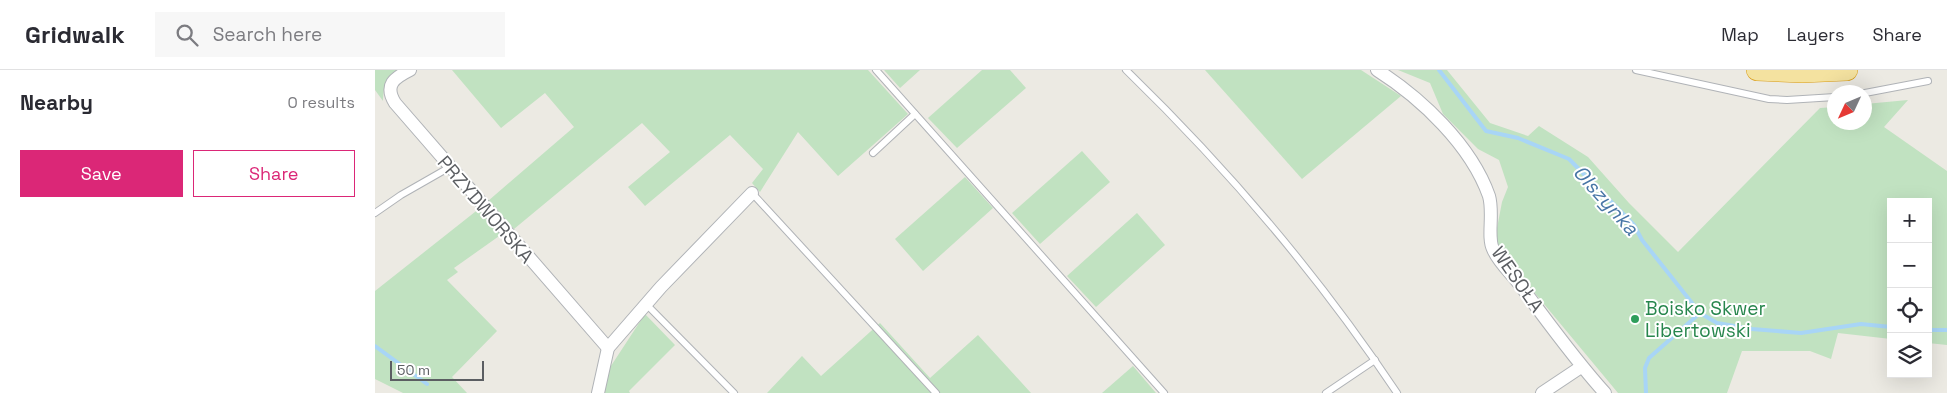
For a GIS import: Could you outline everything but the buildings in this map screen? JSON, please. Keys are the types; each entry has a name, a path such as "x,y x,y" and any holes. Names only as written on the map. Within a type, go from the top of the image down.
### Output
{"highway":[{"path":"1757,70 1802,72 1847,70"}],"street":[{"name":"PRZYDWORSKA","path":"410,70 391,82 391,96 450,167 608,348"},
{"name":"WESOŁA","path":"1377,70 1405,88 1427,108 1470,158 1489,197 1493,218 1492,249 1581,367 1605,393"},
{"path":"598,393 608,348 646,304 752,193"},
{"path":"1542,393 1581,367"}],"lane":[{"path":"876,70 1164,393"},
{"path":"1127,70 1227,174 1299,258 1375,360 1397,393"},
{"path":"1636,70 1769,99 1827,98"},
{"path":"1872,92 1928,81"},
{"path":"873,152 915,114"},
{"path":"375,213 401,195 450,167"},
{"path":"752,193 936,393"},
{"path":"646,304 734,393"},
{"path":"1326,393 1375,360"}],"green space":[{"path":"375,70 398,70 387,79 384,87 383,101 375,90"},
{"path":"452,70 868,70 908,114 838,176 798,132 760,192 752,183 763,169 730,135 645,206 628,187 670,152 642,123 514,229 488,201 574,127 545,93 501,128"},
{"path":"884,70 920,70 900,88"},
{"path":"982,70 1010,70 1026,88 957,148 928,118"},
{"path":"1205,70 1361,70 1401,96 1302,179"},
{"path":"1398,70 1447,70 1490,123 1528,136 1539,126 1588,157 1629,203 1678,252 1820,108 1827,108 1827,130 1872,130 1872,103 1908,100 1884,127 1947,171 1947,345 1932,343 1932,198 1887,198 1887,339 1838,333 1831,359 1810,351 1742,351 1727,393 1618,393 1494,244 1502,202 1508,187 1499,160 1478,149 1443,114 1430,83"},
{"path":"1082,151 1110,182 1040,244 1012,213"},
{"path":"965,177 993,208 923,271 895,239"},
{"path":"480,208 502,234 454,268 458,272 447,280 497,331 452,377 467,393 403,393 375,379 375,291"},
{"path":"1137,213 1165,245 1096,307 1067,276"},
{"path":"645,314 675,345 629,391 630,393 603,393 607,372"},
{"path":"880,323 930,378 978,335 1031,393 767,393 802,356 821,376"},
{"path":"1133,366 1156,393 1102,393"}],"waterway":[{"name":"Olszynka","path":"1439,70 1486,131 1518,138 1569,159 1634,225 1642,240 1700,313 1717,323 1752,329 1801,333 1861,324 1887,327"},
{"name":"Olszynka","path":"1646,393 1645,368 1649,358 1700,313"},
{"path":"1932,330 1947,330"},
{"path":"375,346 427,384"}],"place":[{"name":"Boisko Skwer Libertowski","path":"1635,319"}]}
